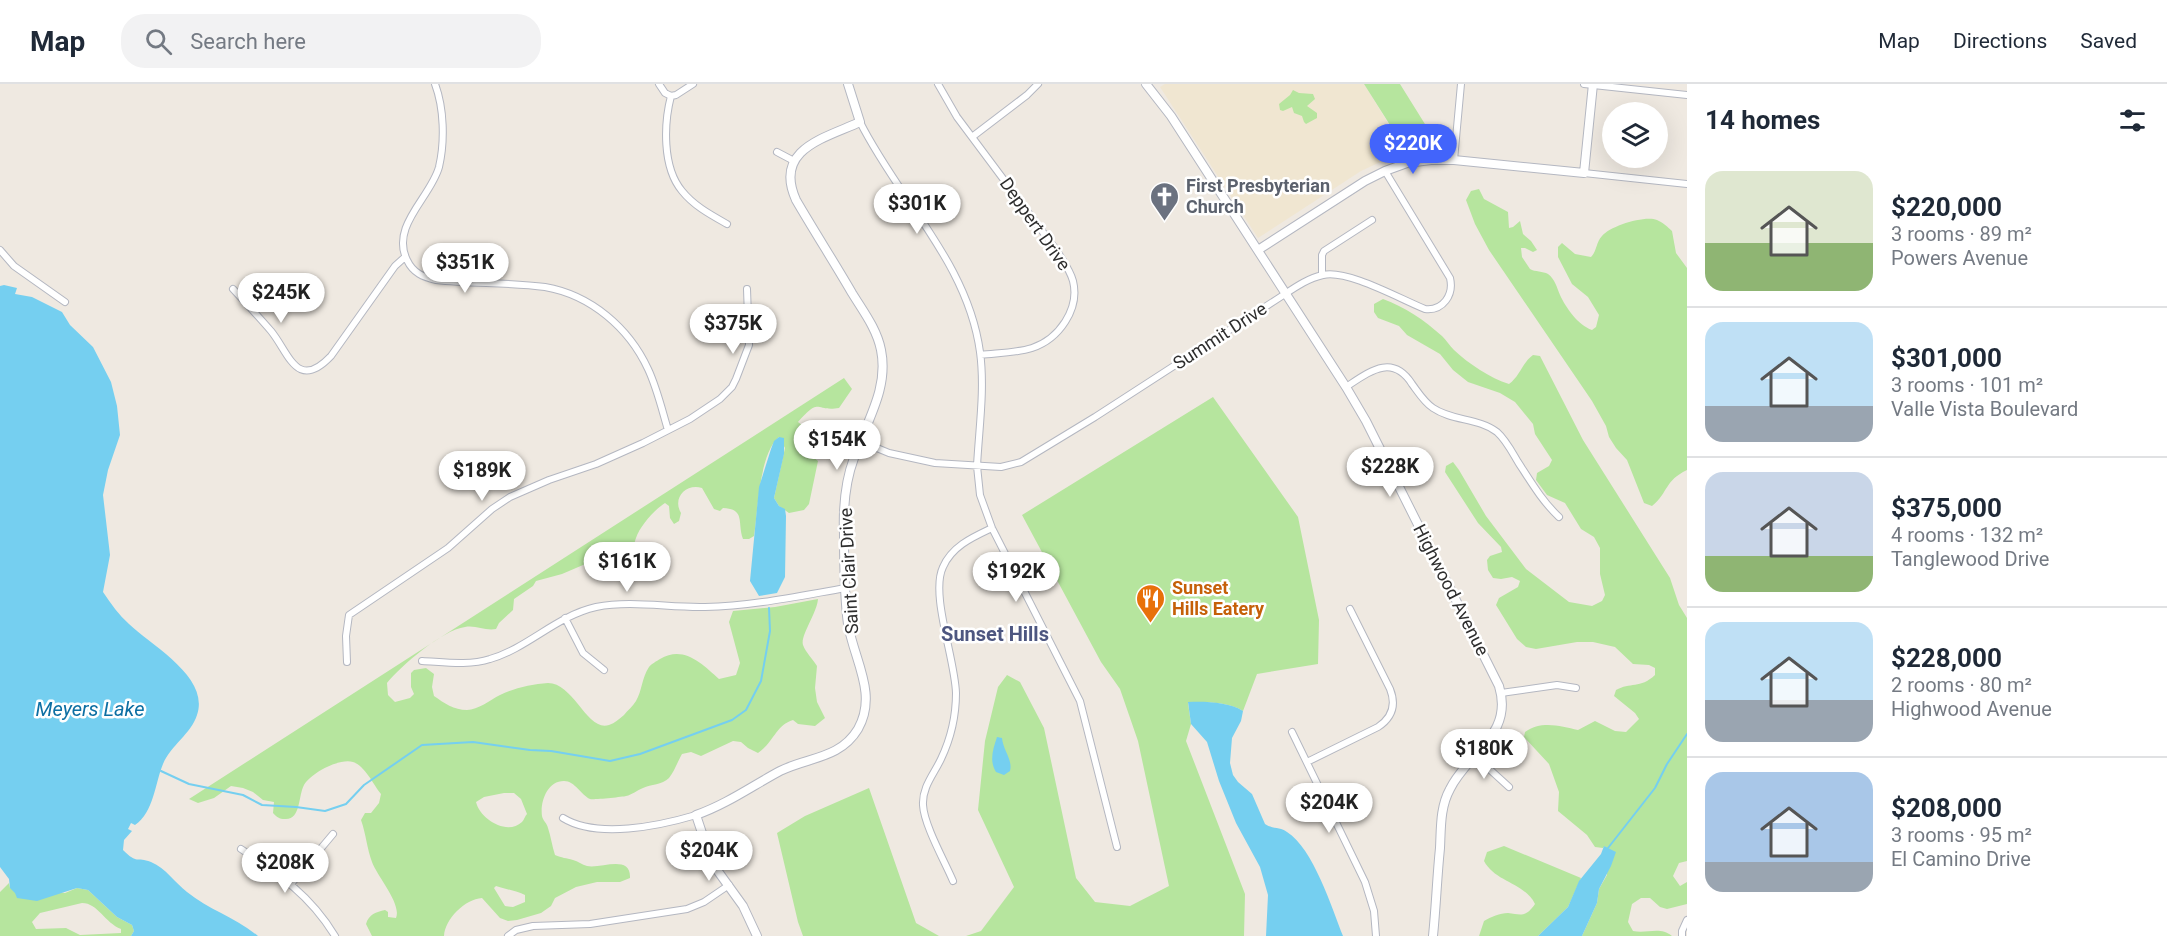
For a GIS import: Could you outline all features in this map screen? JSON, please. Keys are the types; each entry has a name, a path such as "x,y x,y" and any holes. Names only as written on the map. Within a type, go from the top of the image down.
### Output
{"street":[{"path":"435,84 441,110 439,165 404,234 405,257 416,272 430,279 545,287 576,296 592,304 612,320 643,360 653,381 668,430"},
{"path":"659,84 665,93 671,96 693,84"},
{"path":"848,84 860,122 877,153 957,276 970,308 981,355 982,384 977,466 980,495 992,528 1080,701 1117,847"},
{"name":"Deppert Drive","path":"938,84 952,110 1058,251 1070,274 1074,289 1069,313 1060,329 1047,341 1022,350 981,355"},
{"path":"972,137 1038,84"},
{"name":"Highwood Avenue","path":"1146,84 1171,116 1346,387 1376,441 1495,676 1501,693 1502,707 1498,725 1490,739 1457,777 1444,803 1433,936"},
{"path":"1454,160 1461,84"},
{"path":"1584,84 1687,95"},
{"path":"1584,173 1593,84"},
{"path":"671,96 666,119 666,135 674,179 682,192 727,224"},
{"path":"777,152 794,161 801,151 810,145 860,122"},
{"path":"1258,250 1365,181 1385,171 1420,161 1454,160 1687,184"},
{"name":"Saint Clair Drive","path":"563,818 578,826 619,828 652,825 696,815 725,803 783,770 831,754 845,745 856,732 865,713 867,693 849,628 845,502 851,467 881,387 883,372 881,348 867,318 794,194 790,178 794,161"},
{"path":"1372,220 1324,250 1322,275 1344,275 1428,309 1438,308 1448,299 1451,286 1447,272 1385,171"},
{"path":"0,250 14,266 65,302"},
{"path":"233,289 271,330 290,362 300,369 313,369 327,361 395,266 405,257"},
{"name":"Summit Drive","path":"860,441 915,459 945,464 1008,466 1035,455 1285,294 1322,275"},
{"path":"347,662 346,636 349,615 448,548 499,504 532,487 616,455 668,430 703,411 724,395 734,383 749,345 747,289"},
{"path":"1346,387 1376,369 1390,367 1400,370 1435,410 1487,427 1499,435 1540,497 1559,517"},
{"path":"953,881 923,805 927,785 946,747 955,712 955,674 940,601 939,582 943,567 952,553 967,540 992,528"},
{"path":"422,661 488,660 505,653 565,618 590,609 615,605 681,608 741,606 846,588"},
{"path":"1307,762 1378,727 1386,721 1392,709 1393,698 1390,688 1350,609"},
{"path":"565,618 583,652 604,670"},
{"path":"1501,693 1557,685 1576,688"},
{"path":"1292,732 1365,882 1374,911 1376,936"},
{"path":"1475,756 1509,787"},
{"path":"696,815 712,863 750,919 757,936"},
{"path":"291,884 333,834"},
{"path":"241,849 291,884 311,902 335,936"},
{"path":"507,936 516,930 533,926 591,924 687,909 704,902 729,885"},
{"path":"1682,936 1687,920"}],"shaded area":[{"path":"1165,84 1364,84 1407,154 1387,159 1361,171 1258,238 1160,87"}],"green space":[{"path":"1364,84 1400,84 1438,145 1452,147 1450,154 1445,156 1442,152 1409,155"},
{"path":"1293,90 1313,94 1315,99 1307,106 1317,113 1317,118 1306,124 1302,116 1294,113 1292,107 1280,110 1279,104"},
{"path":"1479,189 1484,199 1508,212 1509,228 1520,221 1523,234 1537,250 1533,252 1521,248 1522,257 1530,269 1550,276 1569,310 1577,320 1592,330 1596,327 1599,315 1588,297 1572,284 1558,257 1558,247 1562,243 1575,254 1591,257 1600,238 1606,232 1636,220 1657,220 1672,231 1676,253 1687,268 1687,470 1674,478 1652,506 1644,503 1627,460 1609,437 1606,426 1592,401 1489,250 1475,224 1466,200 1471,191"},
{"path":"1383,299 1421,319 1466,360 1487,374 1509,384 1529,358 1533,355 1540,356 1583,440 1670,578 1679,605 1687,618 1687,861 1679,863 1673,876 1680,886 1687,882 1687,904 1667,909 1660,907 1650,898 1641,898 1632,904 1628,922 1633,931 1663,931 1672,936 1582,936 1597,903 1599,889 1607,875 1605,846 1595,847 1587,835 1558,811 1559,792 1549,764 1524,737 1525,732 1538,726 1551,725 1578,730 1595,721 1615,731 1626,732 1639,719 1614,696 1616,690 1645,682 1655,675 1655,668 1649,665 1633,664 1615,647 1593,642 1577,642 1536,649 1526,647 1517,639 1496,605 1499,598 1518,587 1520,581 1512,577 1493,578 1488,570 1487,560 1490,556 1502,552 1501,547 1478,523 1445,472 1446,466 1453,462 1486,516 1526,569 1569,602 1592,606 1602,601 1605,595 1600,574 1600,548 1594,537 1581,529 1565,503 1547,495 1536,480 1537,473 1549,466 1552,460 1535,434 1533,424 1515,402 1500,393 1468,382 1453,370 1440,354 1407,335 1399,326 1378,318 1374,312 1374,304"},
{"path":"844,378 852,389 839,408 814,407 798,422 803,426 815,428 819,433 799,440 803,449 818,461 809,504 804,510 789,513 779,506 774,498 785,448 779,437 772,445 763,469 754,536 749,539 743,539 738,514 735,511 723,508 720,511 714,509 702,488 691,488 679,497 681,513 679,521 674,524 670,518 669,506 665,503 661,506 641,528 632,555 627,560 623,562 611,554 596,555 583,565 536,581 533,586 514,599 513,610 496,629 465,627 435,641"},
{"path":"1213,397 1298,517 1319,620 1318,664 1257,674 1243,711 1217,703 1188,703 1191,724 1186,741 1245,894 1244,936 966,936 981,931 1014,887 978,810 985,741 998,687 1007,675 1020,682 1044,728 1076,878 1095,902 1130,906 1169,886 1138,741 1120,689 1101,662 1022,515"},
{"path":"818,599 803,645 817,666 815,688 817,702 825,718 815,726 798,724 793,720 787,722 758,753 741,742 733,741 701,756 691,752 682,754 669,778 626,796 590,799 568,782 553,784 546,793 542,810 555,855 587,866 621,864 626,866 630,878 620,882 597,882 576,887 555,898 551,906 541,913 508,921 500,918 482,898 469,902 457,911 448,923 444,936 372,936 366,924 371,916 385,910 388,912 388,917 396,918 397,912 372,862 361,820 365,813 371,813 379,803 381,794 365,771 353,762 333,764 308,780 302,790 296,812 290,818 278,818 273,813 274,802 263,800 243,788 231,786 214,798 198,803 189,799 434,642 387,683 388,695 395,702 410,698 414,694 411,687 411,673 414,670 426,668 434,674 432,687 434,696 458,709 475,708 511,690 548,683 557,685 565,691 594,721 601,725 609,725 624,715 635,703 650,666 669,655 685,655 692,658 719,679 736,675 740,663 729,622 733,611 775,607","holes":["514,793 521,799 527,814 516,826 495,824 483,814 476,802 484,797","496,886 525,895 525,902 513,907 505,906 494,888"]},
{"path":"869,788 916,923 939,936 803,936 777,833 805,816"},
{"path":"1504,846 1581,878 1568,907 1538,936 1479,936 1484,921 1502,914 1523,914 1535,904 1524,891 1495,874 1484,861 1487,852"},
{"path":"9,883 10,888 65,893 77,888 88,890 117,917 132,925 134,931 131,936 0,936 0,892","holes":["82,903 88,904 121,929 121,933 80,935 66,928 36,929 32,922 40,913"]}],"water":[{"name":"Meyers Lake","path":"0,286 17,288 15,294 32,297 62,312 70,325 93,347 111,382 117,406 120,435 108,470 103,495 110,555 103,592 125,621 164,652 187,675 195,688 199,701 194,722 163,764 146,813 135,825 131,823 128,829 132,831 124,840 123,850 134,859 146,860 156,865 195,898 258,936 131,936 134,931 132,925 117,917 88,890 77,888 37,901 17,898 10,888 9,879 0,867"},
{"path":"779,437 784,438 784,454 774,498 779,506 785,509 786,516 785,577 777,593 759,596 750,581 759,487 774,441"},
{"path":"1188,702 1224,704 1243,711 1241,721 1232,738 1230,763 1233,775 1252,794 1265,824 1287,832 1305,851 1321,880 1343,936 1266,936 1268,895 1260,867 1236,823 1219,781 1207,742 1191,724"},
{"path":"997,737 1002,738 1011,767 1010,771 1004,775 996,772 992,759"},
{"path":"1604,846 1616,852 1599,889 1597,903 1582,936 1538,936 1568,907 1579,881 1601,854"}],"waterway":[{"path":"161,771 189,784 243,795 262,805 325,811 346,804 364,785 422,745 473,742 551,751 610,761 640,754 732,720 746,710 761,681 770,631 769,608"},
{"path":"1608,848 1655,788 1667,764 1687,734"}],"place":[{"name":"First Presbyterian Church","path":"1165,222"},
{"name":"Sunset Hills Eatery","path":"1151,624"}],"district":[{"name":"Sunset Hills","path":"995,634"}]}
